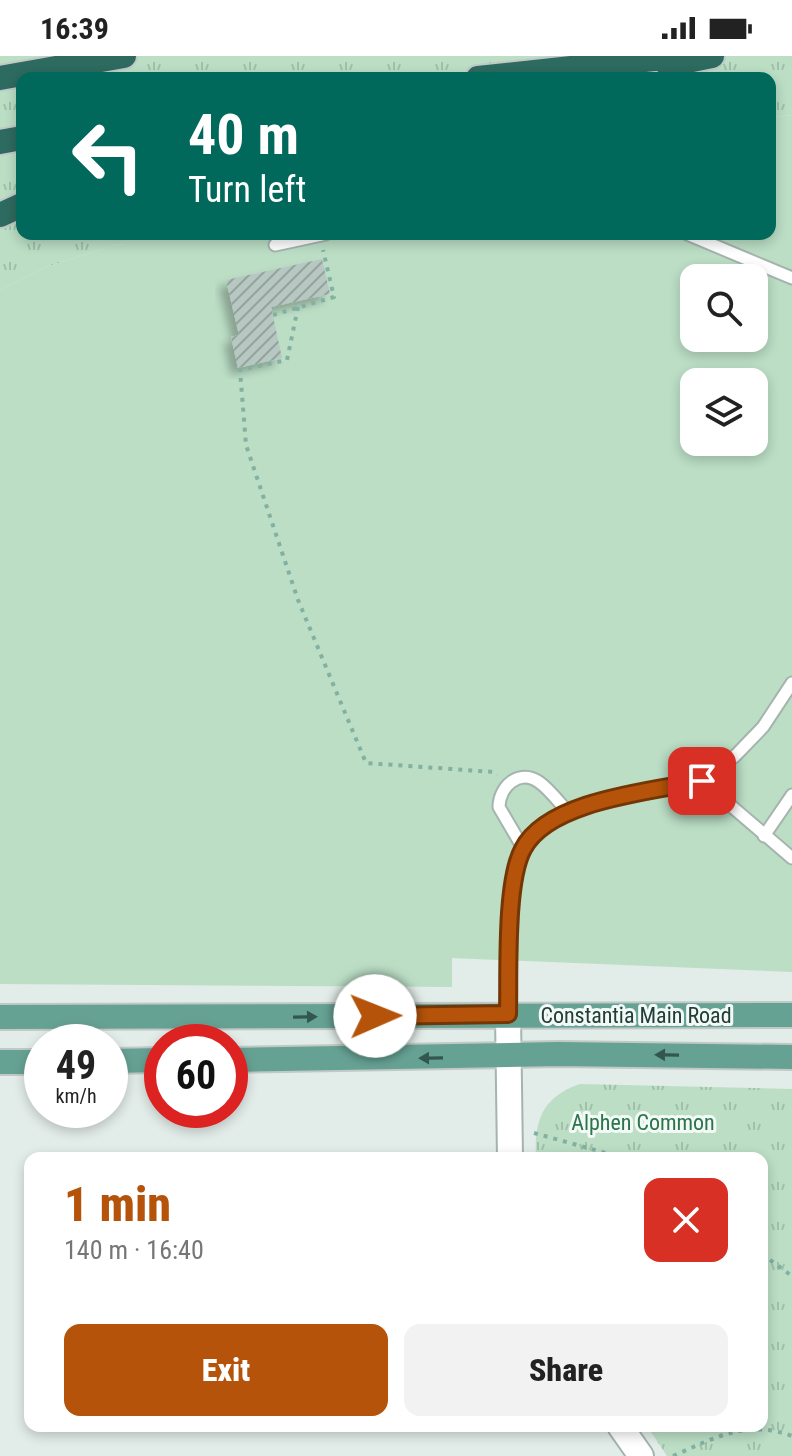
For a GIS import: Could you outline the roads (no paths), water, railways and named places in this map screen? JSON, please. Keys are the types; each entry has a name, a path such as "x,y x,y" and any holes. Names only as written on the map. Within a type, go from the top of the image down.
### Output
{"highway":[{"path":"34,72 124,56"},
{"path":"534,72 682,56"},
{"path":"632,72 712,56"}],"main road":[{"name":"Constantia Main Road","path":"0,1017 792,1015"},
{"name":"Constantia Main Road","path":"248,1060 509,1055 792,1057"},
{"path":"0,1062 24,1062"}],"street":[{"path":"508,1014 510,1152"},
{"path":"624,1432 641,1456"}],"lane":[{"path":"275,245 298,240"},
{"path":"702,240 787,275 792,291"},
{"path":"508,1014 514,881 523,848 547,824 567,811 702,781 735,756 763,727 792,683"},
{"path":"523,848 499,807 499,799 507,784 514,779 531,778 539,782 567,811"},
{"path":"702,781 792,858"},
{"path":"764,836 792,795"}],"park label":[{"name":"Alphen Common","path":"643,1122"}]}
